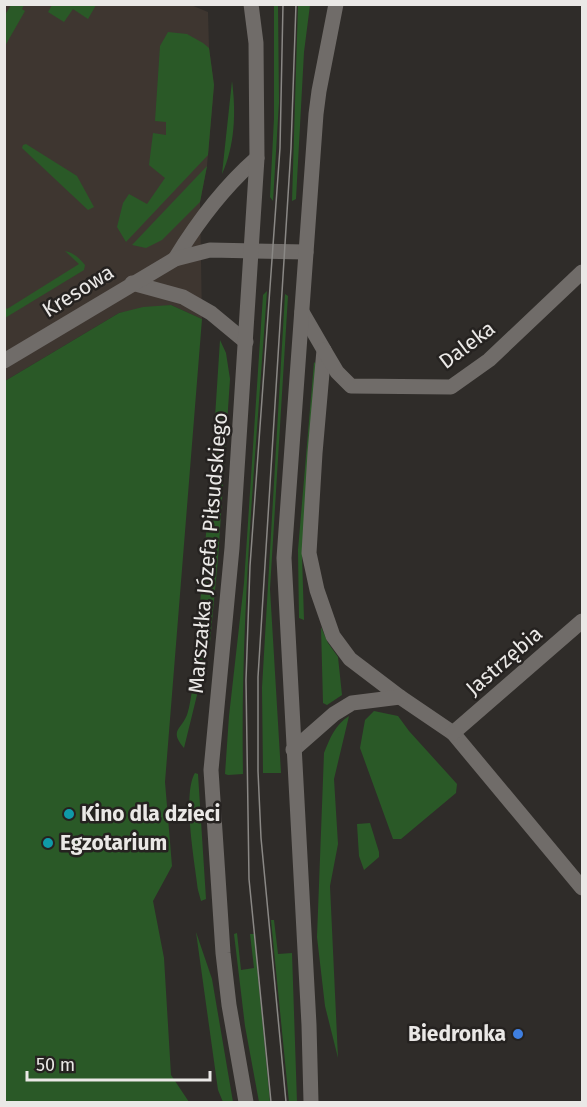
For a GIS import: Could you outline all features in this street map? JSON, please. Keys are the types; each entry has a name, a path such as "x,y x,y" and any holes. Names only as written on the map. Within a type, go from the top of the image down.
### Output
{"main road":[{"name":"Marszałka Józefa Piłsudskiego","path":"246,1102 229,1005 223,953 211,770 232,548 257,158 256,43 251,4"},
{"path":"311,1102 309,1025 284,558 319,91 336,4"},
{"path":"175,259 195,225 234,178 257,158"},
{"name":"Kresowa","path":"4,362 175,259 210,250 306,252"},
{"name":"Daleka","path":"324,350 337,372 351,386 451,387 489,360 582,272"},
{"path":"132,283 183,297 211,313 246,342"},
{"path":"302,312 324,350 309,553 317,591 328,623 350,658 400,697 453,733 582,888"},
{"name":"Jastrzębia","path":"453,733 582,621"},
{"path":"293,750 334,714 352,703 400,697"}],"shaded area":[{"path":"4,5 191,5 208,12 209,48 214,85 207,166 200,202 202,319 171,305 119,313 5,381"}],"green space":[{"path":"52,4 96,5 88,19 73,9 64,22 48,12"},
{"path":"278,4 279,102 273,201 270,197 274,118 274,5"},
{"path":"11,5 24,5 22,9 25,11 5,46 5,15"},
{"path":"298,5 310,5 304,52 296,199 292,201"},
{"path":"168,32 187,34 209,48 214,85 208,155 126,242 117,227 123,203 129,194 147,204 165,178 149,165 153,133 166,135 166,122 155,121 160,46"},
{"path":"232,81 233,128 230,152 222,174"},
{"path":"26,144 77,176 94,207 88,210 22,148"},
{"path":"207,166 200,202 162,240 146,248 132,245"},
{"path":"65,251 81,260 85,265 84,270 5,318 5,307 7,309 79,264"},
{"path":"267,291 246,593 243,774 228,775 225,774 229,716 244,583 263,295"},
{"path":"285,294 288,296 270,589 281,773 263,773 262,688"},
{"path":"171,305 202,319 165,782 172,866 153,901 164,958 171,1075 189,1102 5,1102 5,381 119,313 143,307"},
{"path":"220,340 226,353 230,379 218,559 210,642 184,748 177,734 187,715 193,686"},
{"path":"314,362 316,364 302,556 304,620 299,618 298,550"},
{"path":"321,627 338,657 342,695 327,705 323,703"},
{"path":"374,711 398,716 457,784 456,793 401,839 393,839 360,748 365,720"},
{"path":"349,716 334,779 338,844 330,886 338,1058 325,1006 317,937 324,753 337,728"},
{"path":"195,773 198,774 206,899 201,901 194,864 189,812 191,783"},
{"path":"370,823 379,857 364,870 359,856 357,824"},
{"path":"271,920 274,920 278,954 292,953 297,1102 289,1102"},
{"path":"196,932 212,979 233,1102 223,1102 218,1090"},
{"path":"237,933 241,970 254,968 250,934 254,934 270,1102 259,1102 245,1026 234,934"}],"tram line":[{"path":"271,1102 249,879 246,680 250,566 280,148 283,4"},
{"path":"286,1102 261,838 258,677 291,148 296,4"}],"place":[{"name":"Kino dla dzieci","path":"69,814"},
{"name":"Egzotarium","path":"48,843"},
{"name":"Biedronka","path":"518,1034"}]}
